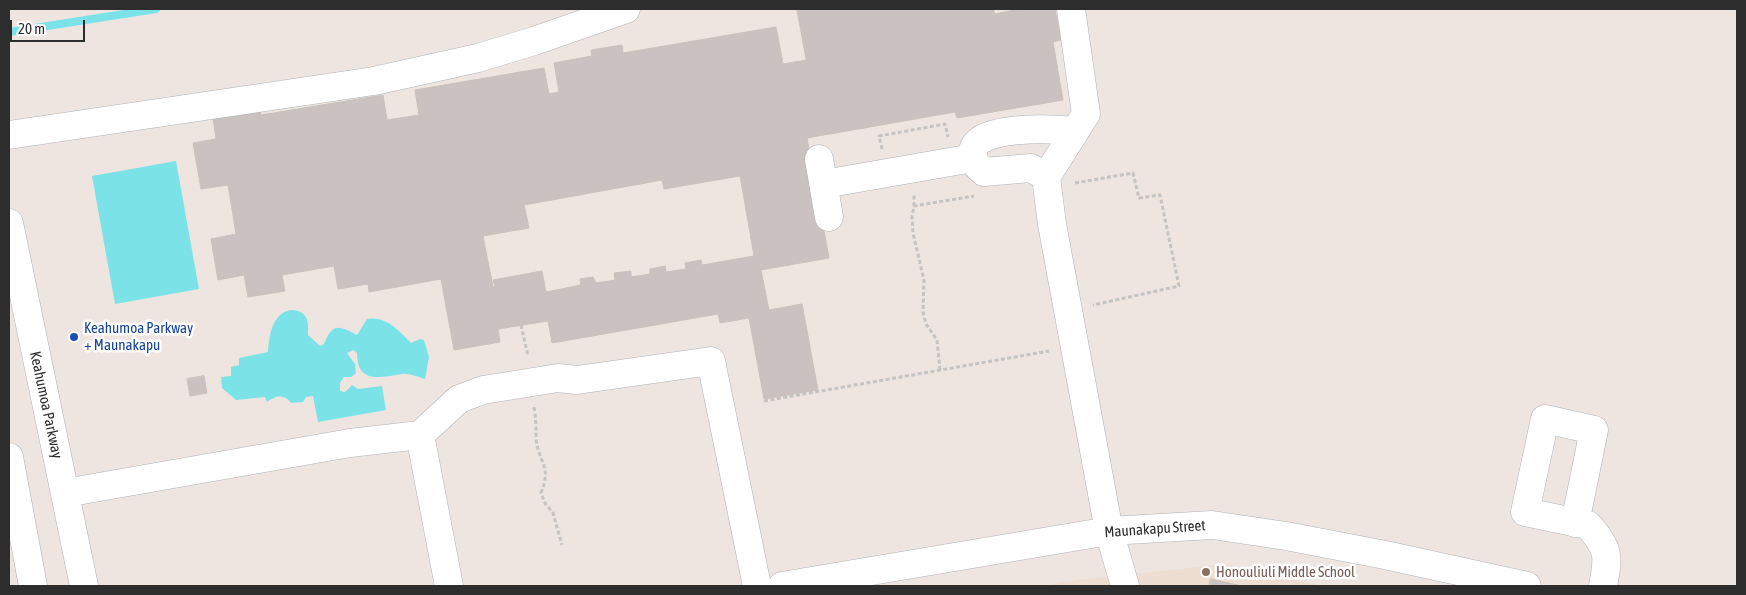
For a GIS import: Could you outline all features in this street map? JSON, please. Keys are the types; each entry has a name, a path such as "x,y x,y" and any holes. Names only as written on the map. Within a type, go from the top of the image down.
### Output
{"street":[{"path":"9,135 374,82 478,58 626,9"},
{"path":"1071,9 1086,114 1046,177 1052,224 1109,531 1125,586"},
{"path":"1046,177 1030,168 984,172 972,158 973,148 977,142 986,136 1043,128 1075,131"},
{"path":"829,217 822,172 972,158"},
{"name":"Keahumoa Parkway","path":"9,223 84,586"},
{"path":"64,493 350,443 420,435 459,399 483,390 550,379 577,380 711,361 757,586"},
{"path":"420,435 450,586"},
{"path":"9,458 33,585"},
{"path":"1575,523 1588,525 1605,545 1607,565 1603,586"},
{"name":"Maunakapu Street","path":"782,586 1109,531 1212,525 1367,551 1527,586"}],"path":[{"path":"521,325 528,356"},
{"path":"764,402 1076,346"}],"shaded area":[{"name":"Honouliuli Middle School","path":"1225,564 1322,586 1042,586 1077,580"}],"water":[{"path":"176,161 199,289 115,304 92,176"},
{"path":"296,310 306,317 308,335 320,346 324,344 330,332 337,328 357,335 367,319 387,322 411,343 420,339 424,340 429,357 425,379 405,374 372,377 361,370 357,353 353,350 347,353 355,364 356,373 351,377 344,377 340,383 340,391 345,392 352,385 358,389 382,386 386,410 318,422 313,396 306,397 303,402 291,403 286,398 280,396 267,402 265,397 236,400 222,388 221,377 231,376 231,367 239,365 239,358 268,352 269,339 275,321 284,312"}],"building":[{"path":"797,9 993,9 995,14 1019,9 1055,9 1061,40 1053,42 1063,100 957,118 955,112 807,138 829,258 761,270 769,310 802,304 818,390 764,399 749,318 720,323 718,314 552,343 548,321 498,329 500,342 454,350 441,279 369,292 368,284 338,289 334,266 282,275 285,291 248,297 244,275 218,280 211,239 236,234 228,185 201,189 193,143 216,139 213,118 260,109 261,115 383,95 387,120 419,115 415,90 544,68 549,94 559,92 554,63 592,56 591,50 622,45 623,53 776,27 783,64 806,60","holes":["739,170 754,256 702,265 701,260 685,263 686,269 666,272 665,266 650,269 650,274 631,277 631,271 614,273 615,280 596,283 593,277 580,279 581,285 546,292 542,271 493,280 495,287 493,287 483,236 529,228 524,205 662,180 664,189 740,176"]},
{"path":"204,376 207,393 190,396 187,379"},
{"path":"1211,579 1242,586 1209,586"}],"waterway":[{"path":"9,32 156,9"}],"place":[{"name":"Keahumoa Parkway + Maunakapu","path":"74,337"},
{"name":"Honouliuli Middle School","path":"1206,572"}]}
